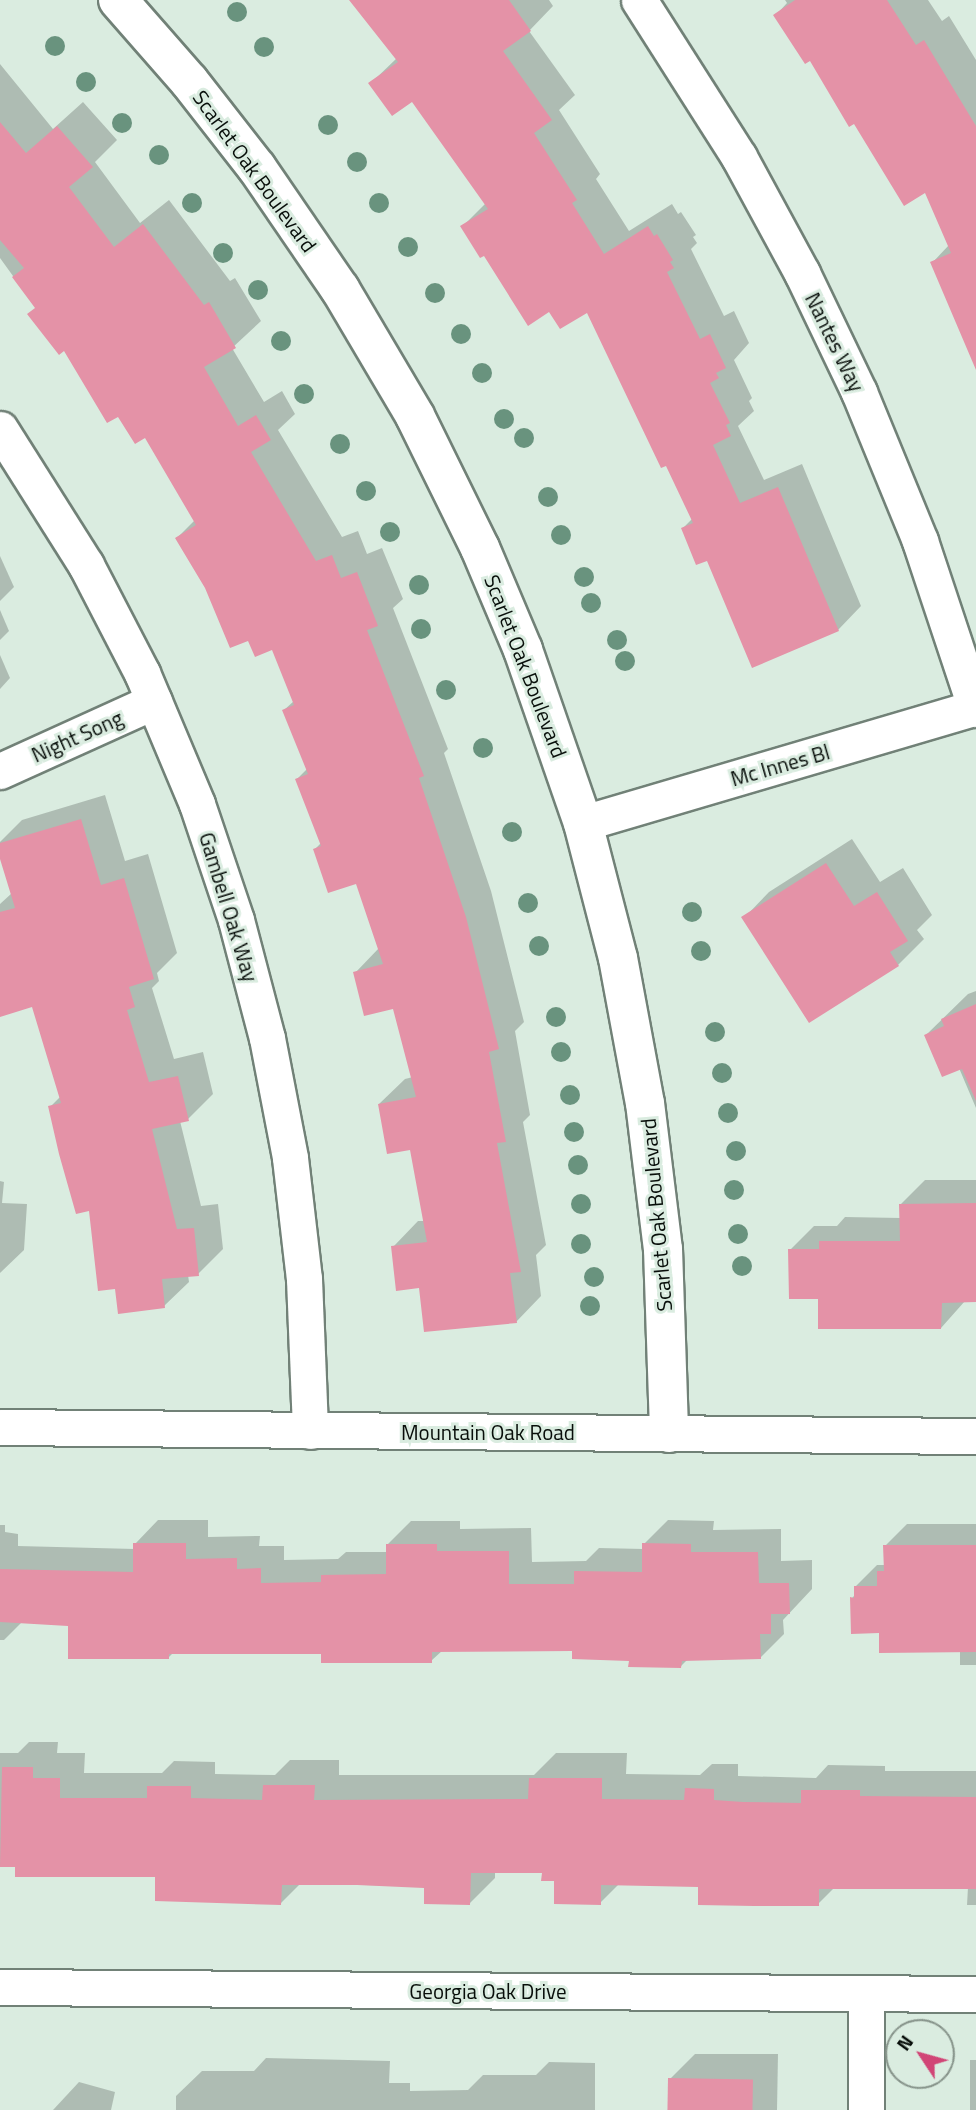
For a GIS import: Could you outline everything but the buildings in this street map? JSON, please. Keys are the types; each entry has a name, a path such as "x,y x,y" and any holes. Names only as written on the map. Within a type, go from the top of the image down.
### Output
{"street":[{"name":"Scarlet Oak Boulevard","path":"118,0 189,81 257,168 340,289 415,416 481,548 523,650 583,823 618,958 645,1103 663,1250 669,1433"},
{"name":"Nantes Way","path":"639,0 739,157 802,273 859,392 920,541 976,708"},
{"name":"Gambell Oak Way","path":"0,429 86,565 154,701 197,804 236,920 267,1038 289,1158 304,1279 310,1431"},
{"name":"Night Song","path":"0,771 154,701"},
{"name":"Mc Innes Bl","path":"583,823 976,708"},
{"name":"Mountain Oak Road","path":"0,1427 976,1436"},
{"name":"Georgia Oak Drive","path":"0,1987 976,1994"},
{"path":"866,1993 866,2110"}]}
